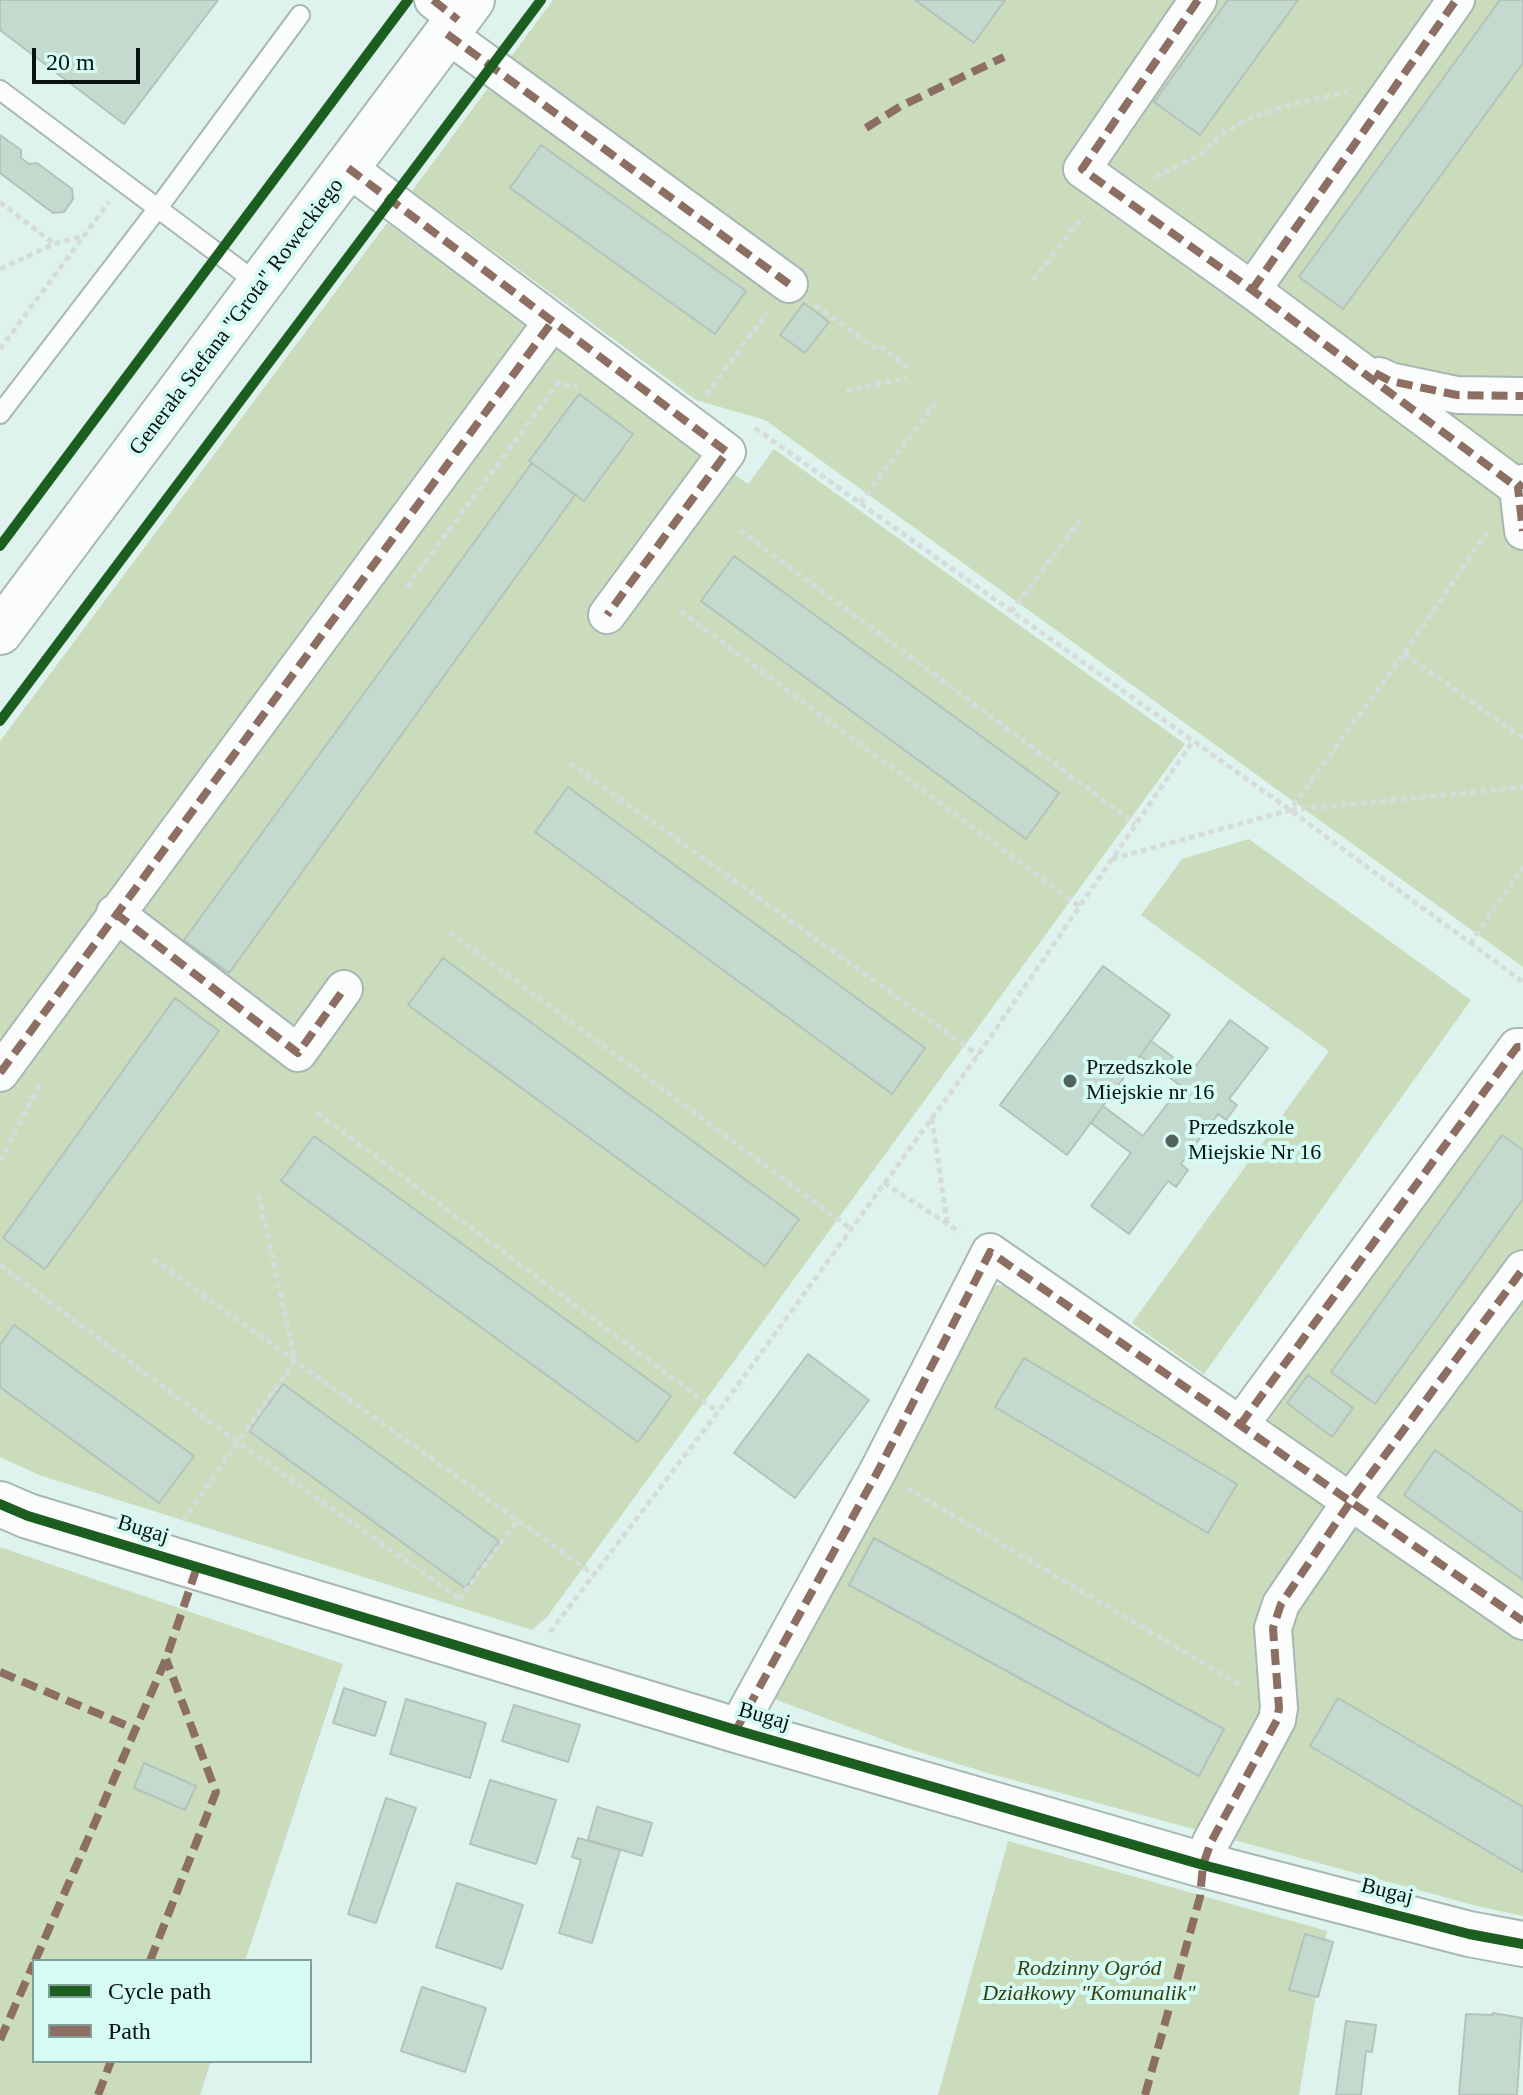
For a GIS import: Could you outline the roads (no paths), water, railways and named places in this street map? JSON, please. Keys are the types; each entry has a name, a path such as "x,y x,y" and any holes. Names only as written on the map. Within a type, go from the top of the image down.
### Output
{"street":[{"path":"1198,0 1082,169 1520,485 1523,531"},
{"path":"1252,290 1456,0"},
{"path":"453,14 789,284"},
{"name":"Generała Stefana \"Grota\" Roweckiego","path":"0,632 348,168 453,14"},
{"path":"348,168 552,322 694,410 727,452 607,615"},
{"path":"0,1073 552,322"},
{"path":"1332,350 1390,381 1457,395 1523,396"},
{"path":"115,913 298,1053 344,989"},
{"path":"1240,1425 1517,1047 1523,1047"},
{"path":"736,1730 878,1471 990,1252 1523,1621"},
{"path":"1203,1865 1211,1842 1277,1720 1279,1708 1273,1628 1281,1604 1351,1501 1523,1269"},
{"name":"Bugaj","path":"0,1504 42,1520 736,1730 1203,1865 1469,1934 1523,1944"}],"lane":[{"path":"0,414 158,208 300,15"},
{"path":"0,90 261,285"}],"place":[{"name":"Przedszkole Miejskie nr 16","path":"1070,1081"},
{"name":"Przedszkole Miejskie Nr 16","path":"1172,1141"}],"park label":[{"name":"Rodzinny Ogród Działkowy \"Komunalik\"","path":"1089,1982"}]}
